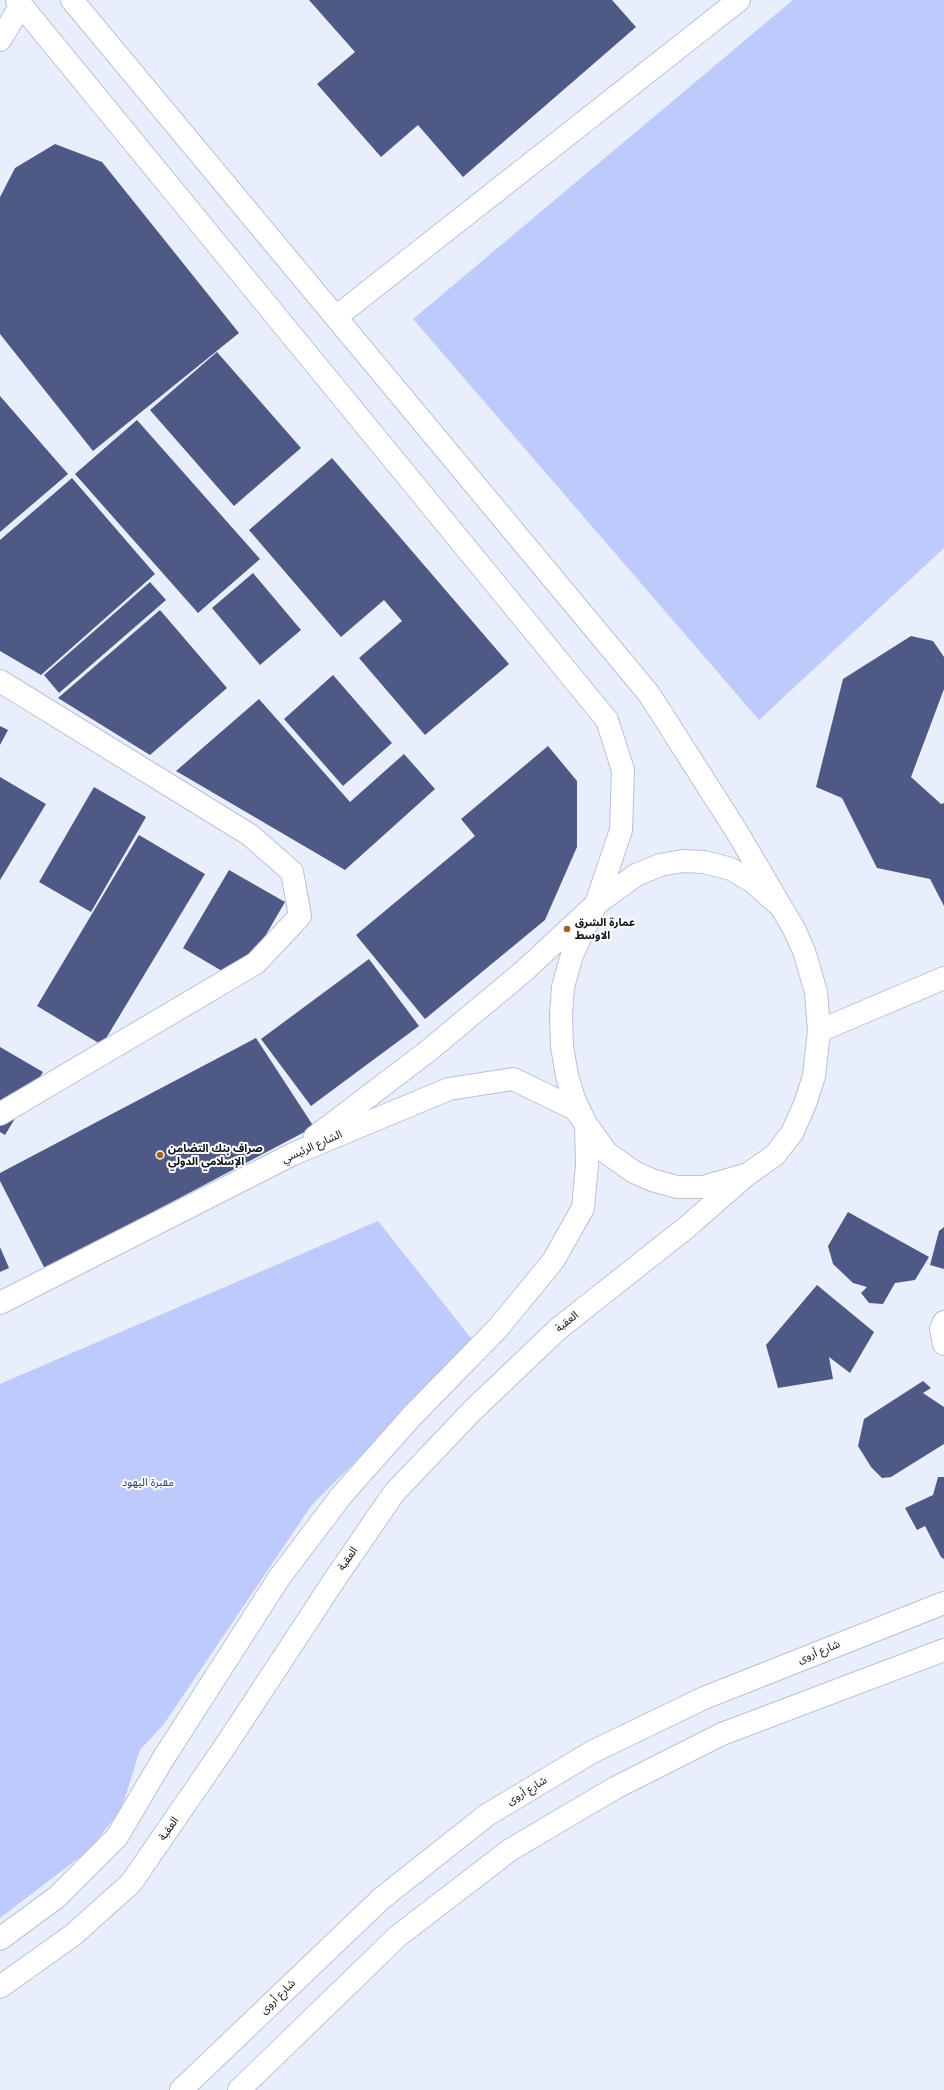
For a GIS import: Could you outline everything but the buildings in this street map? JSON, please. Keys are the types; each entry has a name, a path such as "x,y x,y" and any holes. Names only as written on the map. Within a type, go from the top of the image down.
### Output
{"main road":[{"path":"0,40 21,2 607,720 623,770 621,830 596,904 572,955 563,987 560,1014 562,1046 567,1076 574,1099 586,1124 607,1153 634,1172 652,1180 677,1187 703,1187 748,1174 775,1155 792,1134 805,1104 814,1076 819,1030 816,992 804,951 737,832 649,694 72,0"},
{"path":"336,317 739,0"},
{"path":"0,681 250,835 292,872 300,916 256,963 0,1114"},
{"path":"293,1154 428,1051 524,971 596,904 636,875 660,864 683,861 704,862 731,869 752,882 779,905"},
{"path":"819,1030 944,978"},
{"name":"الشارع الرئيسي","path":"0,1303 293,1154 449,1089 513,1079 575,1109 586,1124"},
{"path":"0,1939 57,1897 117,1837 163,1760 279,1578 341,1496 412,1416 498,1328 553,1261 583,1208 587,1165 586,1124"},
{"name":"العقبة","path":"0,1987 73,1935 131,1883 234,1732 335,1578 394,1493 472,1411 558,1329 681,1232 748,1174"},
{"path":"944,1322 941,1329 944,1344"},
{"name":"شارع أروى","path":"181,2090 382,1898 487,1815 592,1752 704,1698 944,1603"},
{"path":"239,2090 398,1936 510,1850 614,1788 722,1734 944,1650"}],"green space":[{"path":"793,0 944,0 944,548 759,720 413,319"},
{"name":"مقبرة اليهود","path":"378,1221 474,1342 311,1506 164,1724 140,1750 121,1810 89,1850 0,1918 0,1384"}],"place":[{"name":"عمارة الشرق الاوسط","path":"567,929"},
{"name":"صراف بنك التضامن الإسلامي الدولي","path":"160,1155"}]}
